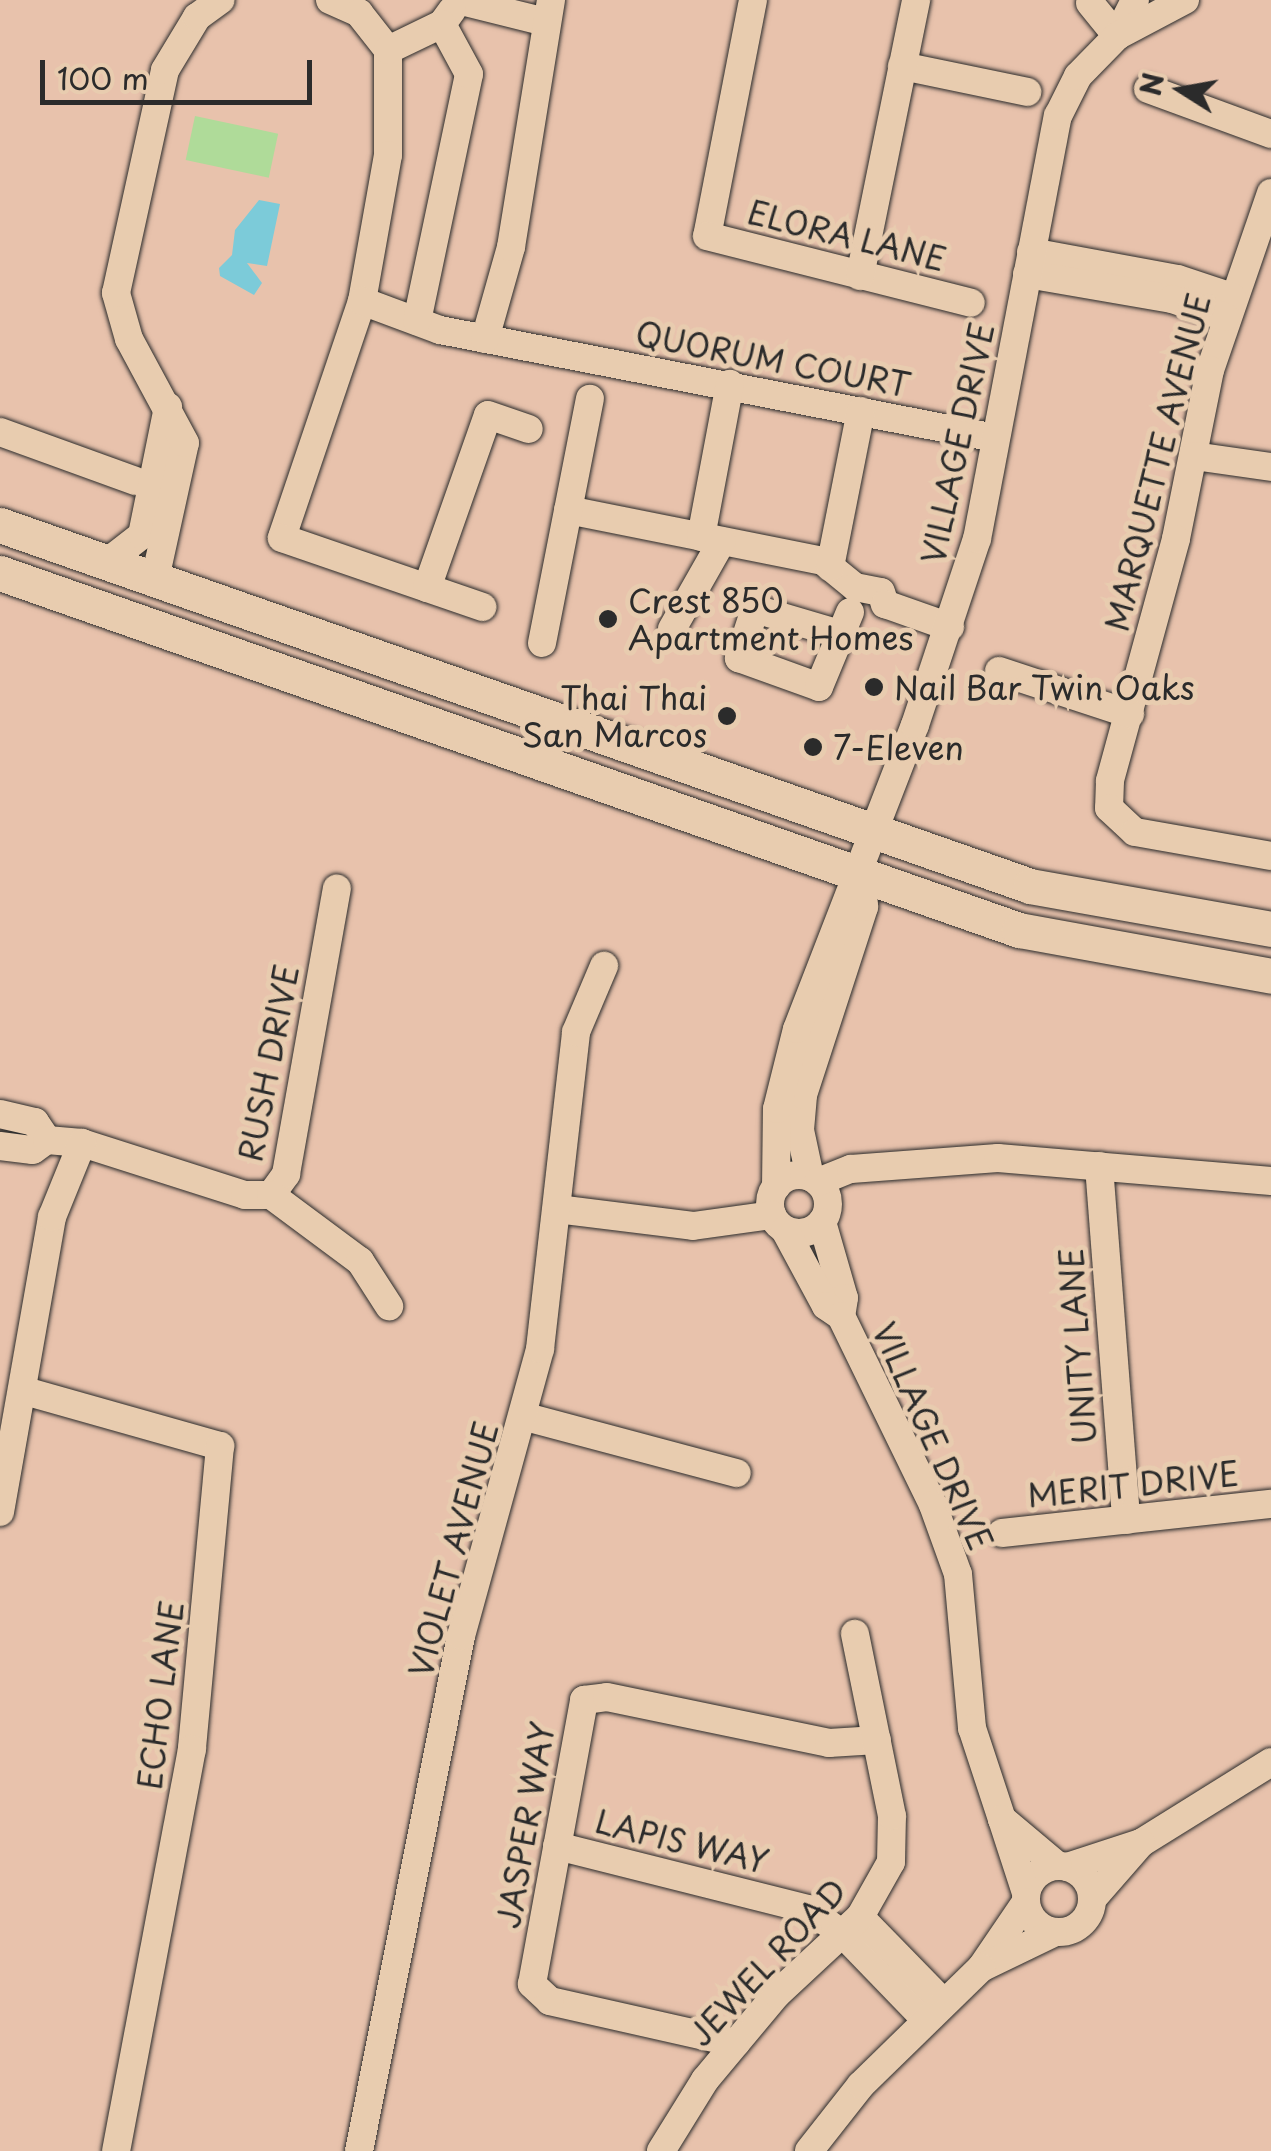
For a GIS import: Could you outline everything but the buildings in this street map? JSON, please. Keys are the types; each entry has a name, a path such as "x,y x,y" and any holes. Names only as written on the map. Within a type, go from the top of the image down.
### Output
{"main road":[{"path":"0,525 876,827 1030,886 1271,929"},
{"path":"8,575 115,590 155,579"},
{"path":"8,575 862,871 1020,930 1271,976"}],"street":[{"path":"330,0 359,13 388,50 388,155 362,301 282,538 482,608"},
{"name":"ELORA LANE","path":"753,0 707,236 971,303"},
{"path":"860,276 916,0"},
{"name":"VILLAGE DRIVE","path":"1026,1898 972,1728 958,1574 934,1505 841,1316 826,1306 778,1222 774,1138 785,1069 843,900 862,871 947,635 977,539 1058,116 1078,76 1117,36 1135,0"},
{"name":"VILLAGE DRIVE","path":"1117,36 1185,0"},
{"path":"155,579 185,443 129,339 116,293 164,70 197,16 216,1"},
{"path":"1085,1 1117,36"},
{"path":"388,50 454,7 549,11 511,247 485,338"},
{"path":"418,321 469,74 454,7"},
{"path":"902,66 1028,92"},
{"path":"1148,89 1271,134"},
{"name":"MARQUETTE AVENUE","path":"1271,193 1229,307 1130,714 1110,781 1109,808 1134,832 1271,856"},
{"path":"1029,263 1178,279 1229,307"},
{"name":"QUORUM COURT","path":"362,301 418,321 485,338 995,438"},
{"path":"672,629 712,539 730,384"},
{"path":"542,643 590,399"},
{"path":"106,562 142,536 168,407"},
{"path":"861,411 830,567 847,611 881,592 885,604 947,635"},
{"path":"427,588 488,415 529,429"},
{"path":"0,432 136,480"},
{"path":"1194,456 1271,467"},
{"path":"568,510 830,567"},
{"path":"999,670 1130,714"},
{"name":"VILLAGE DRIVE","path":"841,1316 844,1298 800,1130 803,1096 864,906 862,871"},
{"name":"RUSH DRIVE","path":"2,1146 33,1150 47,1140 82,1143 244,1195 271,1195 286,1174 337,889"},
{"name":"VIOLET AVENUE","path":"358,2151 461,1636 526,1416 557,1208 576,1032 604,966"},
{"path":"2,1146 5,1116"},
{"name":"RUSH DRIVE","path":"5,1116 35,1122 47,1140"},
{"path":"0,1512 52,1217 82,1143"},
{"path":"557,1208 693,1226 778,1222 801,1233 820,1195 901,1170 998,1158 1271,1182"},
{"name":"UNITY LANE","path":"1099,1166 1126,1520"},
{"path":"776,1186 788,1177 820,1195"},
{"path":"271,1195 360,1262 390,1306"},
{"name":"ECHO LANE","path":"24,1390 220,1446 192,1749 116,2151"},
{"path":"526,1416 737,1473"},
{"name":"MERIT DRIVE","path":"1002,1533 1271,1504"},
{"name":"JEWEL ROAD","path":"661,2151 736,2043 778,1994 852,1926 891,1862 892,1816 854,1634"},
{"name":"JASPER WAY","path":"736,2043 550,2001 532,1984 584,1700 607,1697 830,1743 877,1740"},
{"path":"982,1968 1026,1898 1034,1877 1141,1843 1271,1762"},
{"path":"1002,1819 1086,1879 1093,1898"},
{"path":"809,2151 934,2011 982,1968 1052,1932 1080,1926 1093,1898 1141,1843"},
{"name":"LAPIS WAY","path":"557,1846 796,1905 852,1926 934,2011"},
{"path":"1026,1898 1034,1922 1052,1932"}],"green space":[{"path":"195,116 278,134 269,178 186,160"}],"water":[{"path":"259,200 280,204 267,266 247,263 262,283 254,295 220,276 219,268 232,255 235,230"}],"place":[{"name":"Crest 850 Apartment Homes","path":"608,619"},
{"name":"Nail Bar Twin Oaks","path":"874,687"},
{"name":"Thai Thai San Marcos","path":"727,716"},
{"name":"7-Eleven","path":"813,747"}]}
